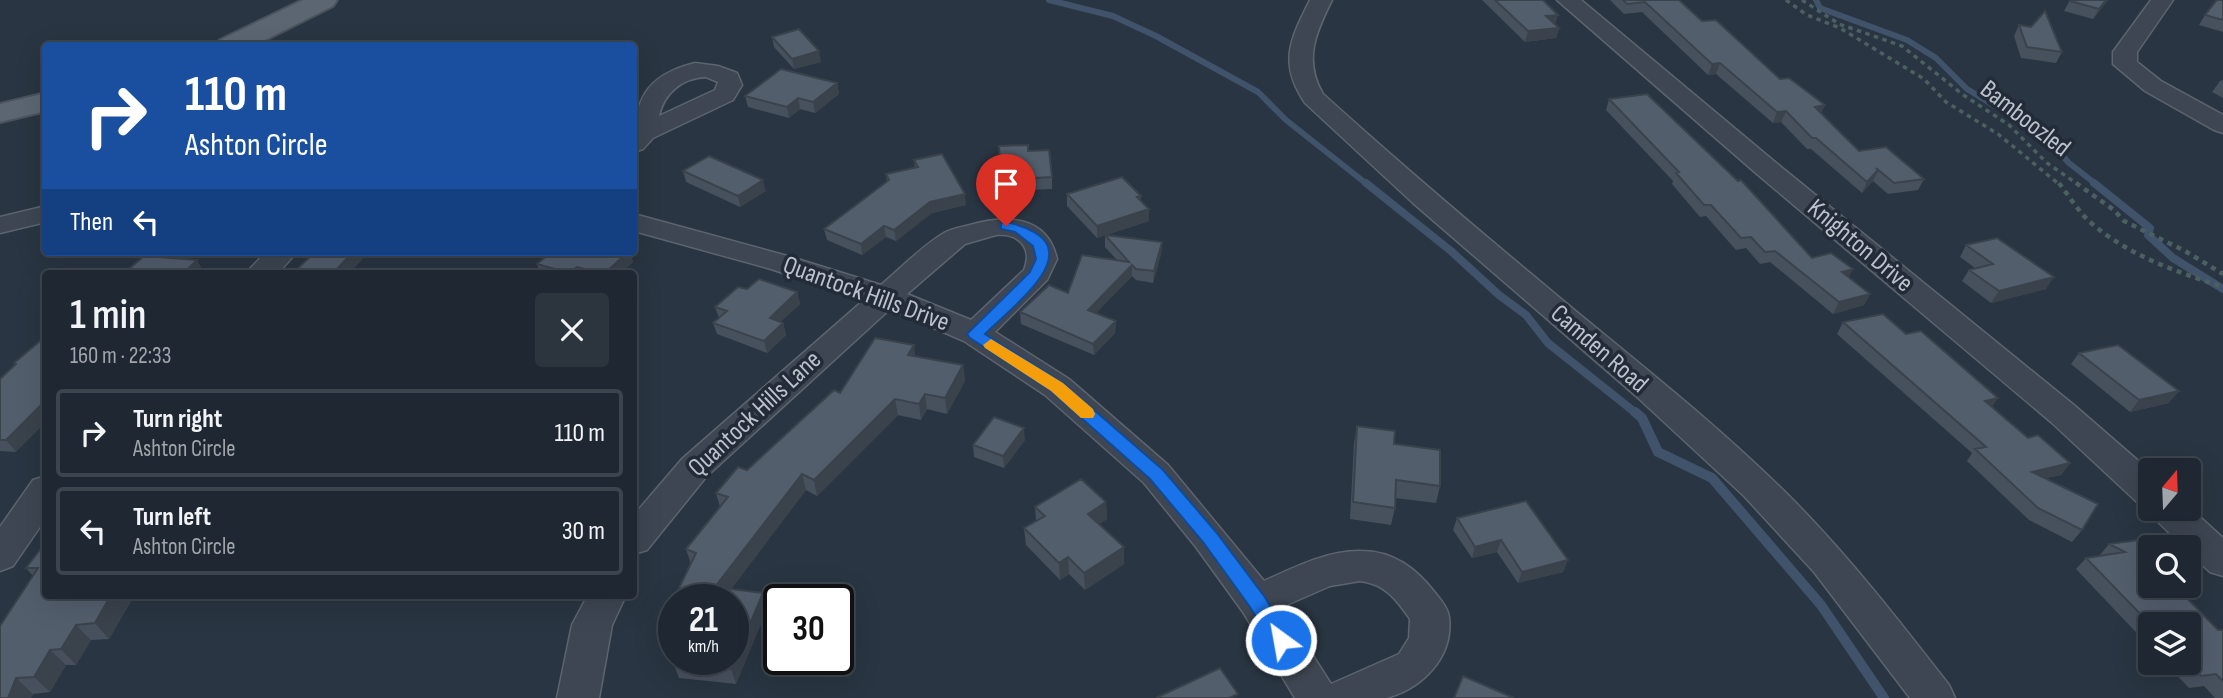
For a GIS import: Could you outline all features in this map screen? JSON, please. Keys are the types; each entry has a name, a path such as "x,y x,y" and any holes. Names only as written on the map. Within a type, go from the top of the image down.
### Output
{"main road":[{"path":"238,42 324,0"},
{"path":"0,113 42,103"}],"street":[{"name":"Camden Road","path":"1321,0 1301,39 1298,67 1303,82 1314,98 1429,204 1758,488 1824,559 1934,698"},
{"name":"Knighton Drive","path":"1567,0 2063,414 2138,482"},
{"path":"2162,0 2125,52 2125,64 2153,86 2223,125"},
{"path":"0,225 42,215"},
{"name":"Quantock Hills Drive","path":"637,223 781,262 887,297 975,334 1057,387 1156,474 1209,537 1257,601 1317,698"},
{"name":"Quantock Hills Lane","path":"637,536 694,468 956,238 994,227 1020,229 1040,245 1043,259 1037,274 975,334"},
{"path":"264,270 279,256"},
{"path":"0,556 42,495"},
{"path":"2182,522 2223,561"},
{"path":"1257,601 1343,566 1370,567 1395,575 1404,585 1430,615 1429,641 1413,666 1343,698"},
{"path":"578,698 592,625 605,599"}],"path":[{"path":"1786,0 1807,15 1840,29 1924,79 1946,102 1998,134 2057,181 2089,221 2119,243 2148,261 2223,287"},
{"name":"Bamboozled","path":"1802,0 1839,24 1902,46 1962,94 2009,125 2047,163 2114,210 2124,221 2185,251 2223,274"}],"building":[{"path":"1495,0 1543,0 1558,15 1546,16 1559,28 1528,31"},
{"path":"1623,0 1679,0 1702,21 1716,20 1780,79 1789,78 1825,105 1815,107 1859,151 1886,147 1924,179 1894,183 1876,168 1878,170 1867,182 1816,138 1812,138 1786,111 1777,112 1720,63 1712,64 1645,2 1627,4"},
{"path":"2070,0 2106,0 2099,9"},
{"path":"2217,0 2223,0 2223,20 2205,15"},
{"path":"2045,11 2062,52 2027,47 2019,25 2031,27"},
{"path":"799,29 819,51 792,59 772,37"},
{"path":"781,69 837,83 813,102 798,98 787,107 745,96"},
{"path":"1647,94 1738,181 1741,180 1812,258 1831,253 1853,269 1842,272 1870,294 1839,302 1775,251 1765,252 1751,237 1741,238 1711,205 1704,205 1676,173 1679,172 1609,99"},
{"path":"1028,145 1028,151 1049,150 1052,177 1001,180 999,146"},
{"path":"942,154 965,194 930,202 894,230 884,226 861,244 824,229 889,180 886,174 918,167 914,160"},
{"path":"709,156 763,180 738,196 683,171"},
{"path":"1122,177 1141,196 1137,197 1149,209 1097,226 1067,194"},
{"path":"1105,235 1162,242 1154,271 1136,269 1132,265 1088,310 1116,321 1093,344 1020,312 1049,285 1068,293 1082,255 1129,262"},
{"path":"1997,238 2054,277 1999,291 1969,270 1993,264 1966,245"},
{"path":"144,256 197,260 187,270 128,270"},
{"path":"311,256 349,256 336,270 296,270"},
{"path":"546,256 624,256 608,270 577,267 573,270 558,270 537,264"},
{"path":"759,279 797,292 770,318 783,323 764,341 713,323 727,311 715,307 738,287 747,289"},
{"path":"1883,314 1906,334 1921,331 1998,398 1985,401 2028,438 2038,435 2070,463 2032,472 2098,504 2082,530 2038,508 1975,449 1986,447 1843,322"},
{"path":"875,338 914,345 908,355 963,365 945,398 925,394 919,404 895,399 814,480 802,474 717,584 681,584 696,553 686,549 728,497 716,493 738,467 747,470 834,390 840,393"},
{"path":"42,339 42,404 6,440 0,440 0,379 16,364 14,363"},
{"path":"2118,345 2179,391 2139,400 2079,353"},
{"path":"994,417 1024,428 1003,456 973,445"},
{"path":"1357,426 1395,431 1394,444 1440,450 1440,486 1396,480 1395,508 1353,502"},
{"path":"1081,479 1106,502 1088,514 1124,547 1084,573 1068,557 1059,563 1024,528 1045,516 1035,507"},
{"path":"1526,501 1568,560 1522,572 1501,540 1475,547 1457,518"},
{"path":"2138,540 2138,598 2187,598 2200,612 2138,612 2086,558 2125,552 2109,544"},
{"path":"42,547 42,599 109,599 95,623 76,625 61,649 50,650 34,677 16,678 8,698 0,698 0,626 38,568 26,568"},
{"path":"749,591 763,593 749,626"},
{"path":"2201,613 2218,630 2223,630 2223,681 2216,674 2201,676"},
{"path":"1220,668 1238,694 1229,698 1156,698"},
{"path":"1463,676 1514,698 1454,698"}],"waterway":[{"path":"1049,0 1113,16 1156,36 1258,92 1286,120 1368,185"},
{"path":"1816,0 1820,8 1907,40 1936,58 1967,89 2046,137 2069,163 2097,185"},
{"path":"1366,183 1526,315 1548,343 1637,414"},
{"path":"2094,183 2150,228 2148,235 2173,258 2223,289"},
{"path":"1635,412 1642,418 1658,452 1712,478 1821,605 1884,698"}],"slow traffic":[{"path":"991,345 1057,387 1087,414"}],"route":[{"path":"1006,226 1020,229 1040,245 1043,259 1037,274 975,334 1057,387 1156,474 1209,537 1257,601 1281,640"}]}
